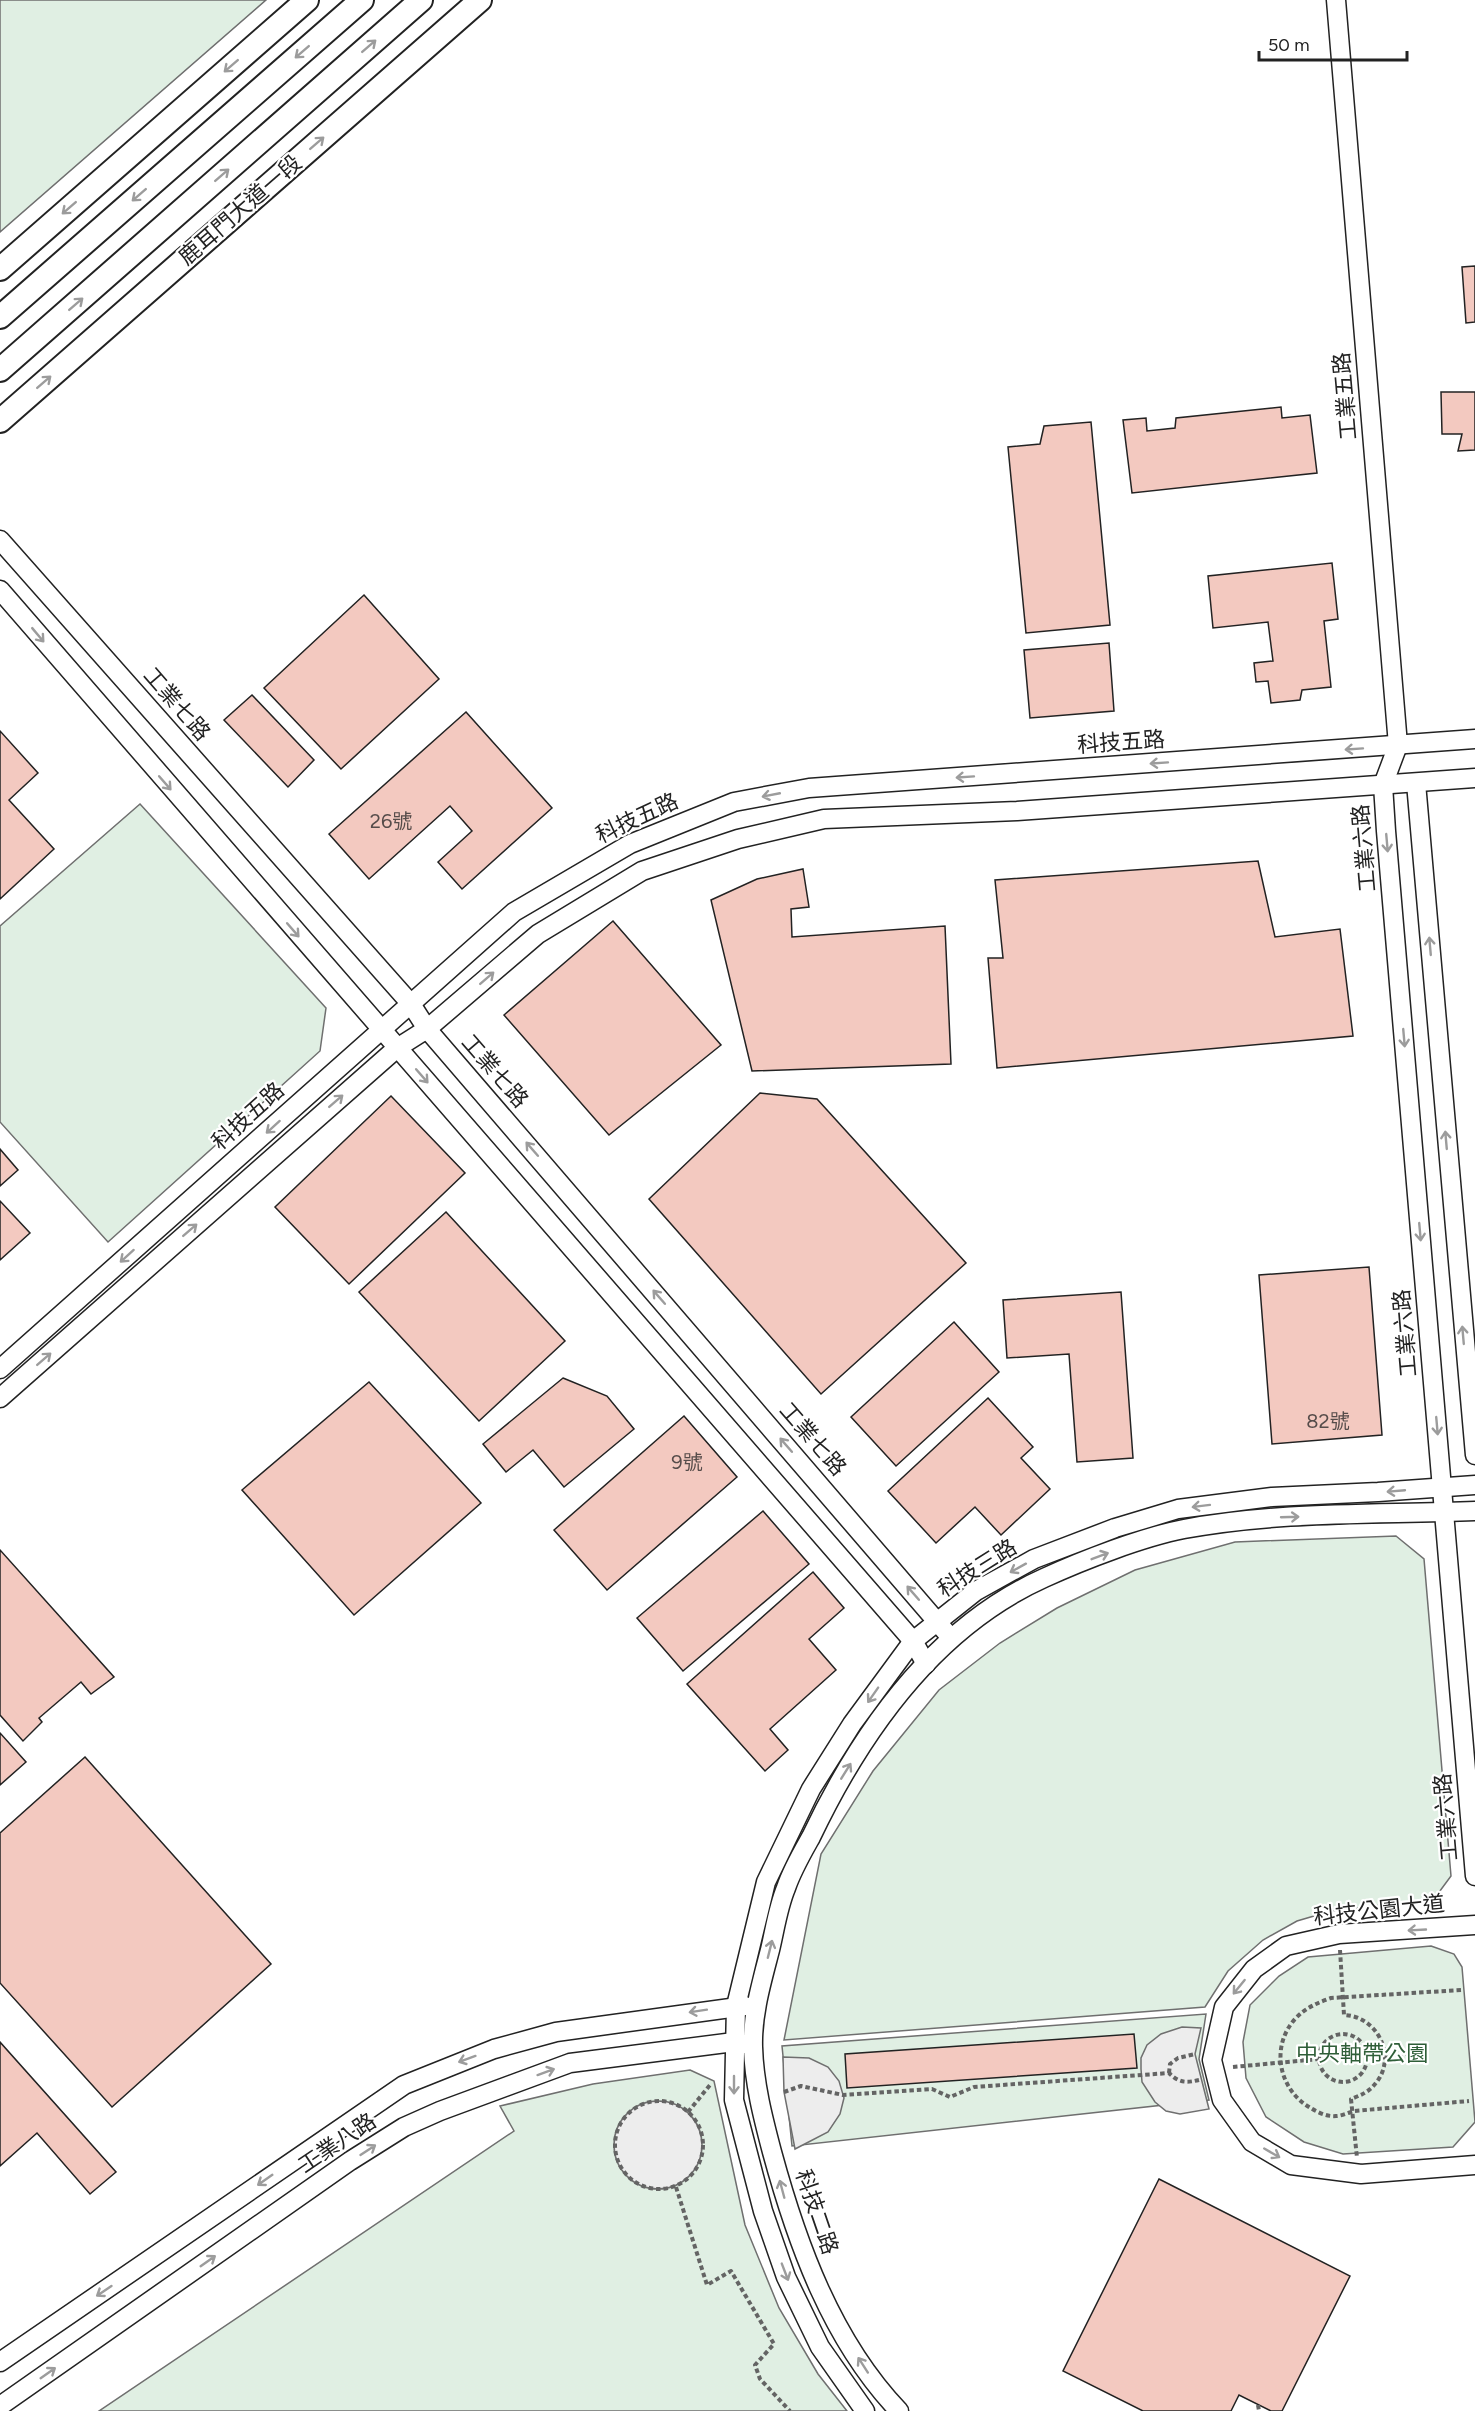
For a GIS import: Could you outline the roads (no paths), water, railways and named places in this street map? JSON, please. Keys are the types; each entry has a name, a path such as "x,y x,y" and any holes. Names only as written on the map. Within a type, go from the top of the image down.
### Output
{"street":[{"path":"0,269 307,0"},
{"path":"0,317 362,0"},
{"name":"鹿耳門大道一段","path":"0,370 421,0"},
{"name":"鹿耳門大道一段","path":"0,421 480,0"},
{"name":"工業五路","path":"1336,0 1398,745 1383,785"},
{"name":"工業七路","path":"0,540 411,1004 427,1029 951,1638"},
{"path":"0,590 914,1641 926,1664"},
{"name":"科技五路","path":"0,1369 514,912 630,844 734,802 810,788 1475,739"},
{"name":"科技五路","path":"0,1398 397,1048 427,1029 548,928 642,871 738,839 824,819 1017,811 1475,778"},
{"path":"1416,783 1475,1455"},
{"name":"工業六路","path":"1383,785 1475,1876"},
{"name":"科技三路","path":"736,2006 766,1882 811,1789 852,1724 914,1641 975,1591 1034,1559 1115,1528 1178,1509 1272,1497 1475,1485"},
{"name":"科技三路","path":"756,2006 785,1889 829,1800 868,1737 897,1696 951,1638 987,1609 1043,1578 1122,1548 1182,1529 1275,1517 1475,1511"},
{"name":"科技公園大道","path":"1475,1925 1339,1934 1286,1946 1254,1969 1224,2007 1208,2074 1222,2100 1252,2142 1292,2165 1358,2173 1475,2165"},
{"path":"736,2006 734,2105 763,2211 786,2277 820,2347 865,2411"},
{"name":"工業八路","path":"0,2361 404,2085 494,2049 556,2032 646,2021 736,2006 756,2006"},
{"name":"科技二路","path":"756,2006 753,2046 761,2109 786,2204 807,2261 838,2326 881,2392 899,2411"},
{"name":"工業八路","path":"0,2406 351,2161 404,2127 440,2111 570,2063 734,2042 753,2046"}],"park label":[{"name":"中央軸帶公園","path":"1362,2053"}]}
